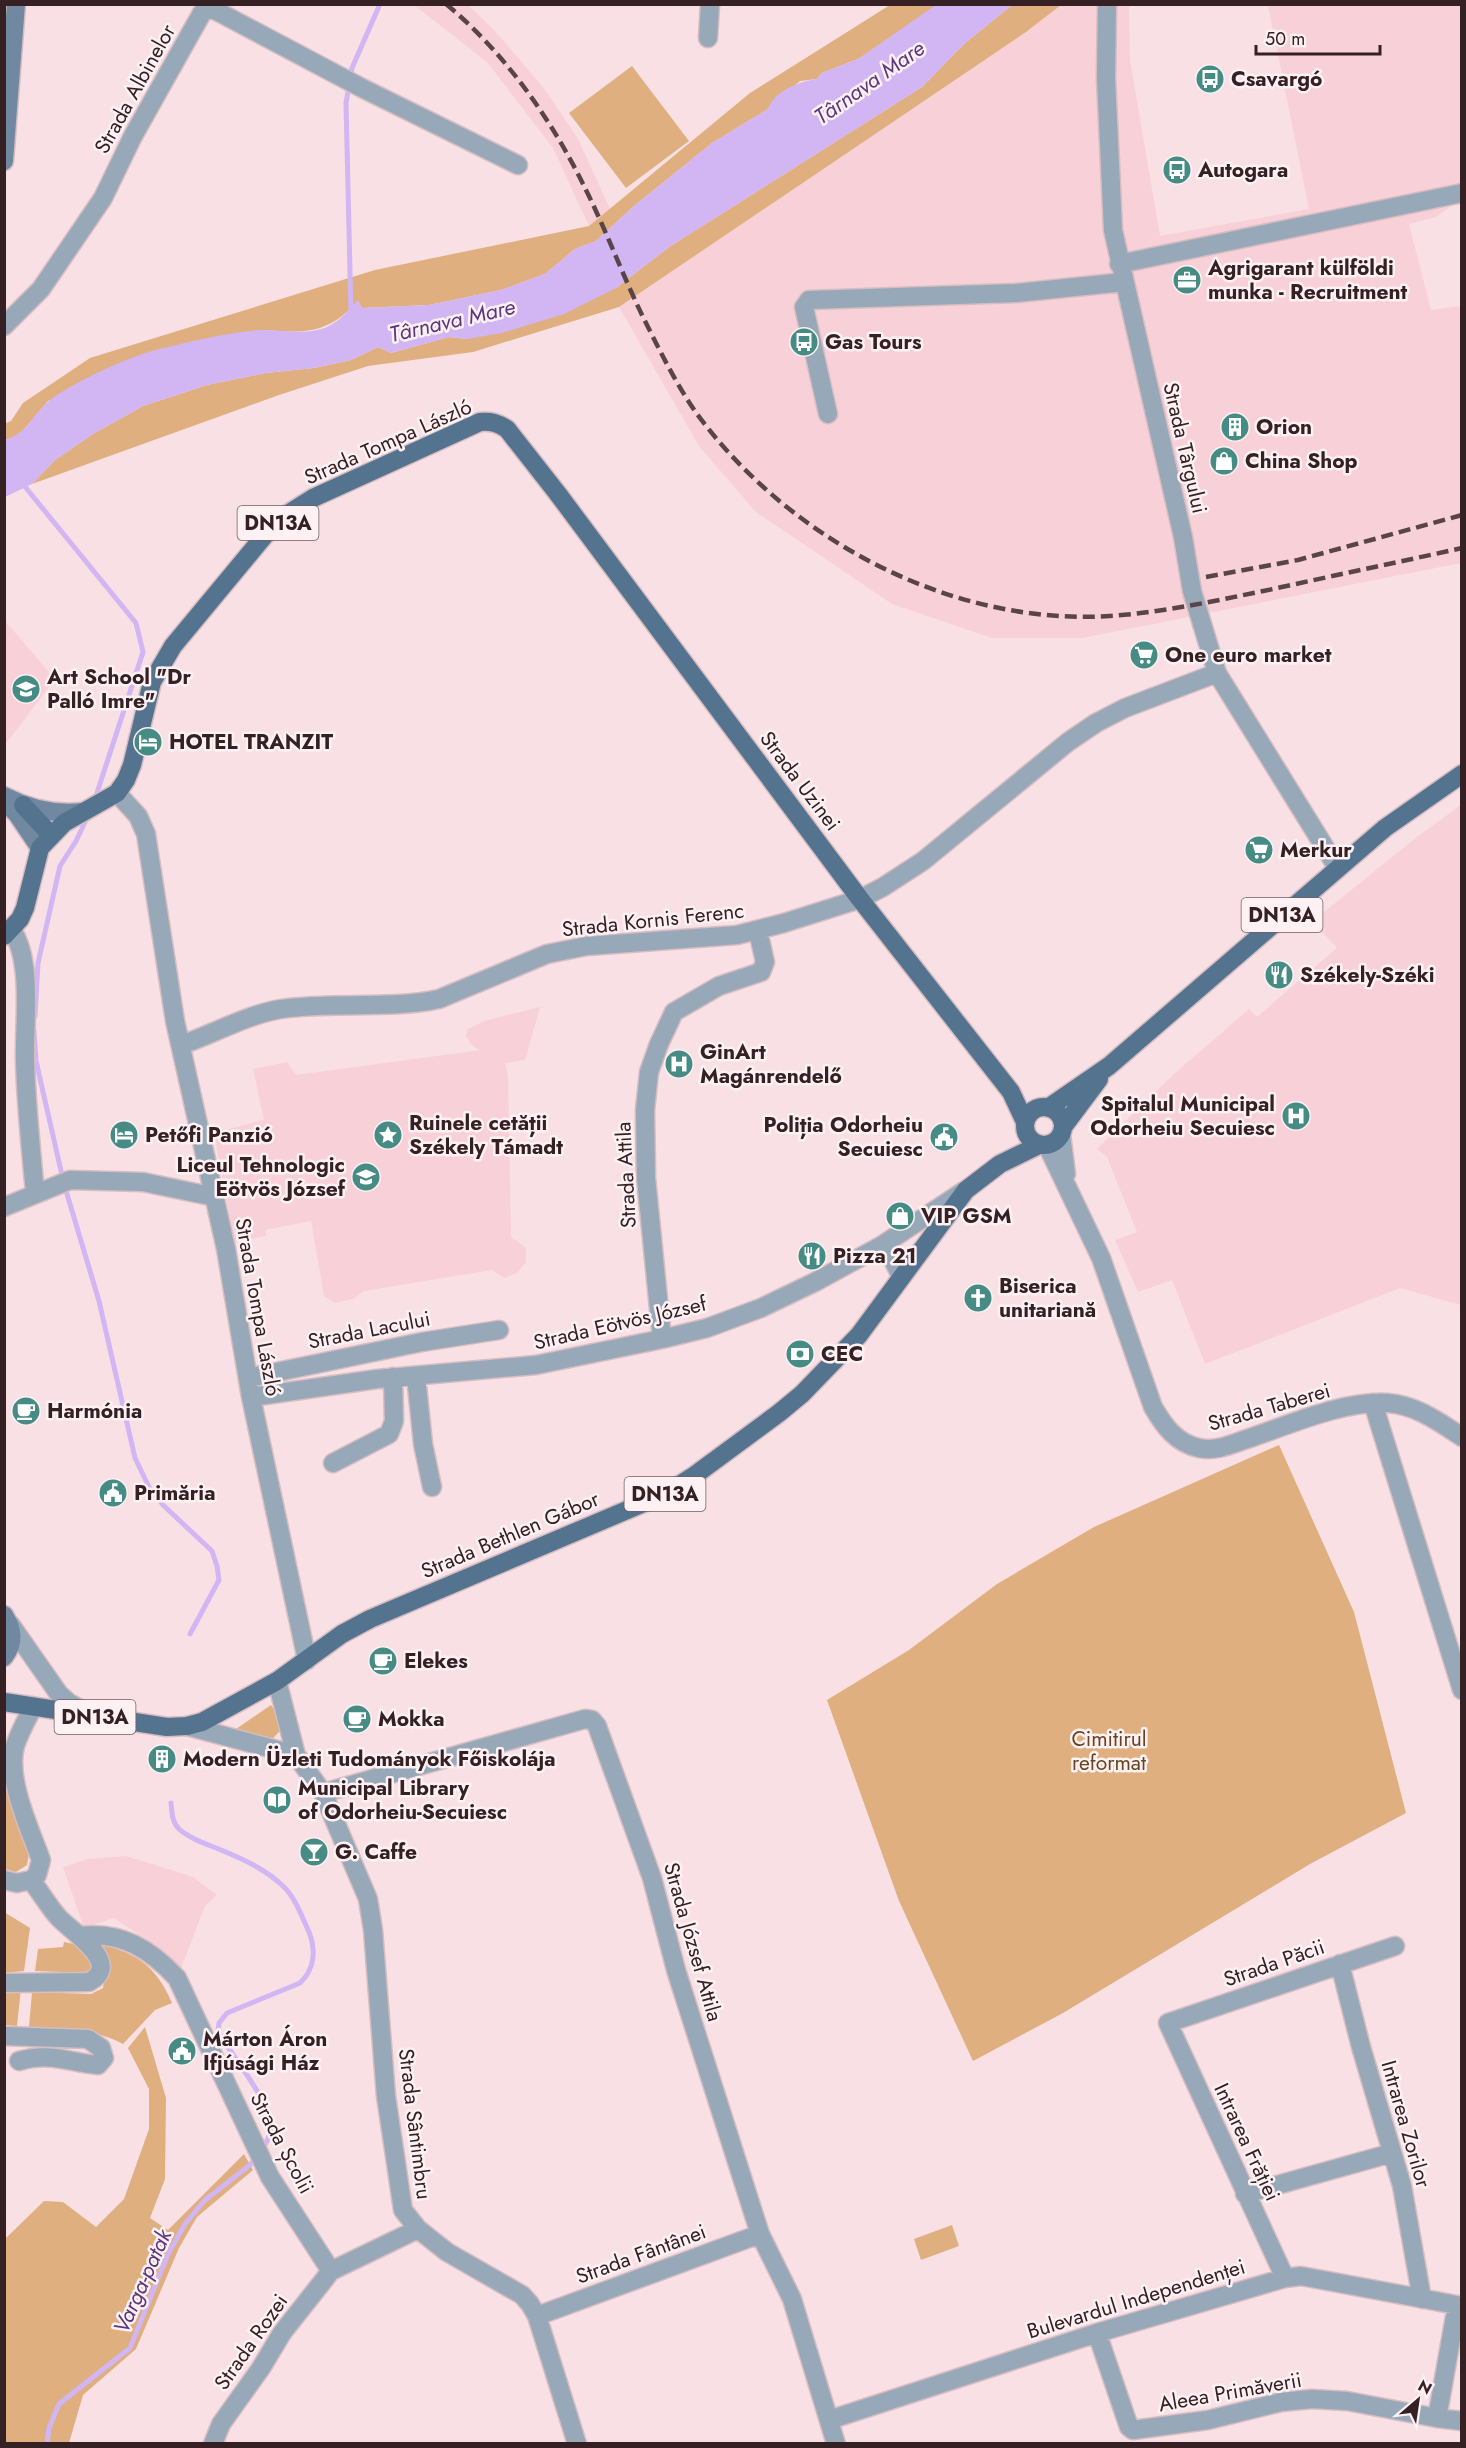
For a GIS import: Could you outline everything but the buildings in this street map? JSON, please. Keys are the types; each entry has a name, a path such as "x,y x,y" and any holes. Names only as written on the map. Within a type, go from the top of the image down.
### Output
{"main road":[{"path":"4,161 16,4"},
{"name":"Strada Tompa László","path":"110,797 126,780 132,765 152,682 173,646 220,587 265,535 286,515 313,498 480,422 488,421 507,429 558,494"},
{"name":"Strada Uzinei","path":"558,494 860,899 1011,1092"},
{"name":"DN13A","path":"1000,1164 1032,1111 1046,1108 1109,1066 1384,828 1461,774"},
{"path":"8,933 25,908 45,842 83,812 110,797"},
{"path":"4,799 52,812 83,812"},
{"path":"4,799 17,814 34,842 45,842"},
{"path":"23,805 45,842"},
{"name":"DN13A","path":"1000,1164 1043,1145 1053,1143 1109,1066"},
{"name":"DN13A","path":"1011,1092 1059,1115 1062,1130"},
{"name":"DN13A","path":"1011,1092 1030,1139 1043,1145"},
{"name":"Strada Bethlen Gábor","path":"277,1681 356,1625 665,1494 695,1475 779,1413 825,1372 859,1335 966,1190 1000,1164"},
{"path":"4,1657 12,1639 7,1619"},
{"name":"DN13A","path":"4,1702 166,1727 187,1726 202,1722 277,1681"}],"street":[{"path":"708,38 710,4"},
{"name":"Strada Târgului","path":"1107,4 1106,78 1112,219 1119,264 1183,537 1192,591 1217,673 1337,867"},
{"name":"Strada Albinelor","path":"4,326 41,289 103,198 132,136 206,9 211,8 362,88 518,165"},
{"path":"1119,264 1461,193"},
{"path":"828,414 804,307 809,300 1016,293 1124,282"},
{"name":"Strada Kornis Ferenc","path":"181,1045 272,1011 313,1006 394,1005 439,999 547,954 577,948 714,938 758,931 860,899 884,887 923,861 1068,742 1096,723 1125,708 1217,673"},
{"name":"Strada Tompa László","path":"110,797 138,816 146,834 181,1045 215,1197 251,1397 307,1660"},
{"name":"Strada Attila","path":"663,1340 646,1178 645,1110 649,1072 658,1044 674,1012 719,986 761,972 765,962 758,931"},
{"path":"8,933 19,942 23,969 25,1062 35,1193"},
{"path":"1062,1130 1067,1188"},
{"name":"Strada Taberei","path":"1043,1145 1101,1258 1153,1407 1166,1428 1175,1437 1197,1448 1219,1448 1336,1410 1374,1403 1411,1408 1439,1422 1461,1437"},
{"path":"4,1206 63,1183 143,1182 215,1197"},
{"name":"Strada Eötvös József","path":"251,1397 393,1377 536,1365 663,1340 707,1328 760,1308 815,1282 881,1246 966,1190"},
{"path":"881,1246 889,1252 901,1276"},
{"name":"Strada Lacului","path":"248,1378 390,1348 500,1330"},
{"path":"416,1376 423,1444 432,1487"},
{"path":"333,1463 389,1434 394,1421 393,1377"},
{"path":"1374,1403 1461,1690"},
{"path":"7,1619 58,1694 69,1703 99,1718"},
{"path":"187,1726 296,1755 277,1681"},
{"path":"4,1880 17,1882 32,1880 37,1875 41,1860 15,1780 13,1762 15,1746 33,1707"},
{"name":"Strada József Attila","path":"323,1793 585,1719 592,1720 597,1726 652,1878 676,1970 760,2234 792,2299 836,2444"},
{"name":"Strada Sântimbru","path":"296,1755 323,1793 368,1899 373,1930 386,2096 401,2202 408,2218 418,2229 447,2252 522,2295 531,2304 537,2316 577,2444"},
{"path":"4,1983 89,1982 99,1971 99,1961 93,1949 57,1916 32,1880"},
{"name":"Strada Școlii","path":"81,1936 104,1934 122,1939 160,1961 177,1978 270,2177 331,2271"},
{"name":"Strada Păcii","path":"1168,2024 1395,1946"},
{"name":"Intrarea Zorilor","path":"1340,1964 1360,2047 1402,2186 1422,2299"},
{"name":"Intrarea Frăției","path":"1168,2024 1285,2278"},
{"path":"4,2036 88,2039 101,2048 104,2058 98,2064 60,2057 37,2056 19,2061"},
{"path":"1245,2194 1392,2153"},
{"path":"331,2271 418,2229"},
{"name":"Strada Fântânei","path":"537,2316 760,2234"},
{"name":"Strada Rozei","path":"213,2444 221,2424 261,2368 282,2333 331,2271"},
{"name":"Bulevardul Independenței","path":"829,2420 1097,2333 1285,2278 1301,2276 1459,2306"},
{"path":"1437,2418 1459,2306"},
{"name":"Aleea Primăverii","path":"1097,2333 1128,2427 1133,2430 1208,2421 1281,2402 1312,2399 1347,2401 1461,2421"}],"shaded area":[{"path":"414,5 468,5 494,30 543,87 577,137 610,209 589,226 553,148 487,62"},
{"path":"1061,5 1129,5 1130,60 1160,236 1309,209 1268,5 1461,5 1461,201 1436,217 1409,224 1431,310 1461,306 1461,563 1082,638 992,638 892,604 756,512 699,446 619,307 1026,32"},
{"name":"Art School \"Dr Palló Imre\"","path":"5,621 55,679 4,745"},
{"name":"Spitalul Municipal Odorheiu Secuiesc","path":"1461,805 1461,1305 1400,1288 1205,1364 1172,1280 1138,1292 1115,1240 1137,1232 1107,1157 1097,1149 1173,1075 1249,1009 1257,1017 1337,948 1313,921 1417,837"},
{"name":"Liceul Tehnologic Eötvös József","path":"540,1007 525,1060 505,1063 508,1076 511,1237 526,1248 526,1262 517,1273 504,1278 492,1270 364,1291 353,1299 335,1303 324,1296 311,1221 265,1230 266,1236 234,1242 214,1133 264,1120 253,1069 287,1062 296,1075 481,1050 470,1043 466,1036 468,1029 484,1021"},
{"path":"126,1856 193,1877 217,1895 205,1906 181,1968 157,1946 114,1918 84,1928 63,1867 88,1859"}],"green space":[{"path":"890,5 937,5 860,58 822,73 817,79 800,81 768,109 712,143 634,206 596,241 575,249 545,274 501,290 429,305 362,308 358,301 347,312 325,326 290,332 261,330 48,401 19,435 5,440 4,424 11,421 23,403 90,358 375,270 589,226 750,93"},
{"path":"1012,5 1061,5 1026,32 619,307 473,352 368,366 279,395 32,484 55,460 93,434 143,406 207,385 351,360 378,347 391,353 449,337 467,339 616,288 669,247 922,87 964,44"},
{"path":"632,66 689,141 626,188 569,113"},
{"name":"Cimitirul reformat","path":"1279,1445 1354,1612 1406,1813 1310,1864 1063,2013 973,2061 899,1901 827,1700 909,1650 997,1584 1094,1527"},
{"path":"271,1705 278,1715 282,1729 272,1739 236,1729"},
{"path":"4,1779 29,1853 27,1865 16,1872 5,1869"},
{"path":"4,1912 30,1928 24,1971 5,1973"},
{"path":"64,1942 80,1945 92,1962 90,1971 87,1973 35,1971 38,1949 63,1947"},
{"path":"93,1942 120,1950 142,1961 158,1978 172,2003 155,2010 123,2044 89,2032 29,2027 32,1992 91,1994 103,1988 106,1970"},
{"path":"21,1988 17,2026 5,2025 5,1989"},
{"path":"145,2027 166,2098 165,2179 150,2218 168,2230 244,2154 253,2170 197,2217 179,2248 136,2349 83,2395 69,2443 5,2443 5,2239 44,2201 63,2202 96,2227 124,2199 149,2129 149,2089 128,2048"},
{"path":"952,2225 959,2246 921,2260 914,2239"}],"water":[{"name":"Târnava Mare","path":"937,4 1012,5 964,44 922,87 669,247 616,288 564,314 502,333 467,339 449,337 391,353 378,347 351,360 207,385 143,406 93,434 55,460 32,484 5,497 5,440 19,433 48,402 85,379 117,364 159,349 208,338 258,330 302,332 319,330 336,322 358,300 362,308 429,305 501,290 545,274 575,249 596,241 634,206 712,143 768,109 782,92 803,82 817,79 822,73 860,58"}],"waterway":[{"path":"351,314 346,103 352,68 380,4"},
{"path":"22,483 136,623 143,652 95,799"},
{"path":"35,1016 38,963 60,866 88,816"},
{"path":"34,1031 36,1061 64,1184 99,1301 135,1458 149,1487 163,1505 212,1551 217,1566 219,1580 190,1634"},
{"name":"Varga-patak","path":"171,1803 175,1823 183,1833 254,1865 284,1887 295,1903 311,1939 313,1959 309,1972 300,1983 227,2013 219,2023 218,2031 267,2111 270,2129 268,2140 262,2149"},
{"name":"Varga-patak","path":"47,2444 49,2428 59,2404 130,2348 168,2254 185,2224 204,2201 251,2164 257,2156"}],"railway":[{"path":"446,4 468,23 507,66 558,137 593,205 654,338 677,383 697,414 735,459 778,500 827,536 879,566 934,590 991,606 1050,615 1110,616 1152,612 1212,601 1462,548"},
{"path":"1206,577 1298,560 1462,515"}],"place":[{"name":"Csavargó","path":"1210,79"},
{"name":"Autogara","path":"1177,170"},
{"name":"Agrigarant külföldi munka - Recruitment","path":"1187,280"},
{"name":"Gas Tours","path":"804,342"},
{"name":"Orion","path":"1235,427"},
{"name":"China Shop","path":"1224,461"},
{"name":"One euro market","path":"1144,655"},
{"name":"Art School \"Dr Palló Imre\"","path":"26,689"},
{"name":"HOTEL TRANZIT","path":"148,742"},
{"name":"Merkur","path":"1259,850"},
{"name":"Székely-Széki","path":"1279,975"},
{"name":"GinArt Magánrendelő","path":"679,1064"},
{"name":"Spitalul Municipal Odorheiu Secuiesc","path":"1296,1116"},
{"name":"Petőfi Panzió","path":"124,1135"},
{"name":"Ruinele cetății Székely Támadt","path":"388,1135"},
{"name":"Poliția Odorheiu Secuiesc","path":"944,1137"},
{"name":"Liceul Tehnologic Eötvös József","path":"366,1177"},
{"name":"VIP GSM","path":"900,1216"},
{"name":"Pizza 21","path":"812,1256"},
{"name":"Biserica unitariană","path":"978,1298"},
{"name":"CEC","path":"800,1354"},
{"name":"Harmónia","path":"26,1411"},
{"name":"Primăria","path":"113,1493"},
{"name":"Elekes","path":"383,1661"},
{"name":"Mokka","path":"357,1719"},
{"name":"Modern Üzleti Tudományok Főiskolája","path":"162,1759"},
{"name":"Municipal Library of Odorheiu-Secuiesc","path":"277,1800"},
{"name":"G. Caffe","path":"314,1852"},
{"name":"Márton Áron Ifjúsági Ház","path":"182,2051"}]}
